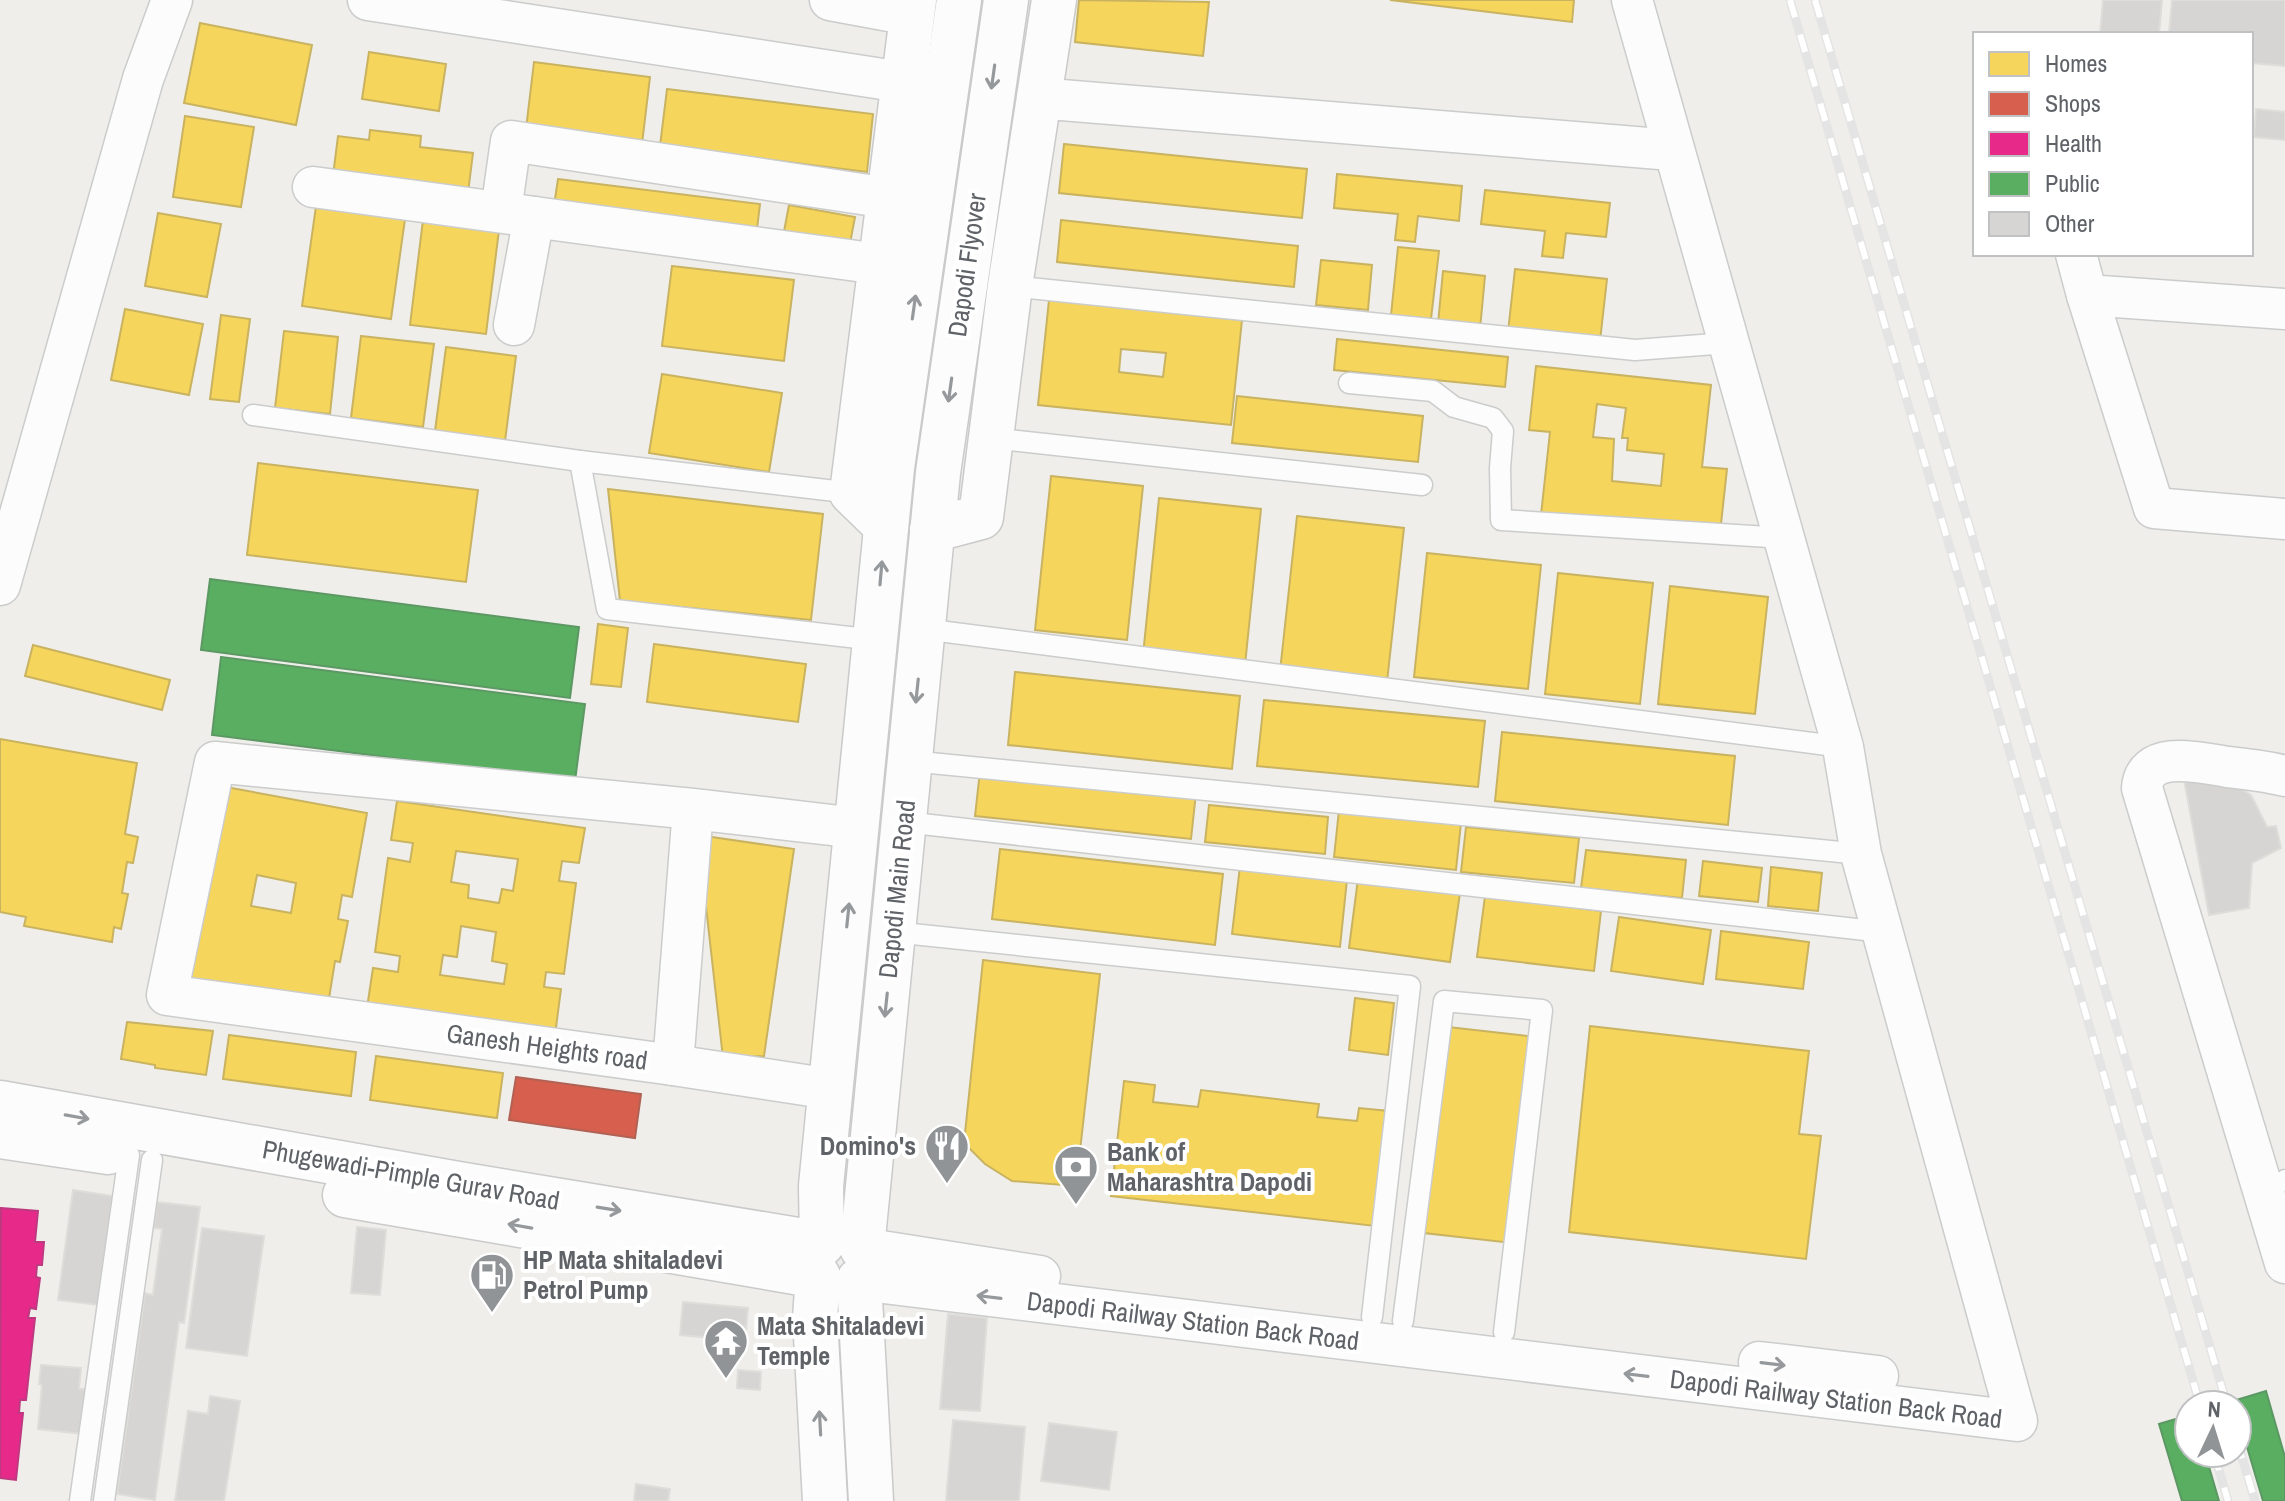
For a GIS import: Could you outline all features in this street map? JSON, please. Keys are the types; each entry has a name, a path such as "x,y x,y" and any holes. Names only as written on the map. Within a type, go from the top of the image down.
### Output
{"main road":[{"name":"Dapodi Flyover","path":"886,526 959,0"},
{"name":"Dapodi Flyover","path":"932,530 1006,0"},
{"path":"932,530 981,517 1010,286 1054,0"},
{"path":"886,526 852,493 913,8"},
{"name":"Dapodi Main Road","path":"871,1501 840,1262 821,1186 886,526"},
{"name":"Dapodi Main Road","path":"825,1501 815,1318 840,1262 893,932 932,530"},
{"name":"Phugewadi-Pimple Gurav Road","path":"0,1103 454,1199"},
{"name":"Phugewadi-Pimple Gurav Road","path":"0,1136 454,1199 840,1262"}],"street":[{"path":"0,585 143,79 172,0"},
{"path":"368,0 902,82"},
{"path":"1632,0 1843,747 1861,854 2008,1391"},
{"path":"855,2 913,8"},
{"path":"1037,98 1672,150"},
{"path":"514,325 517,214 511,141 888,198"},
{"path":"313,187 879,264"},
{"path":"2077,256 2154,508 2285,519"},
{"path":"2087,295 2285,309"},
{"path":"2285,776 2169,761 2151,768 2143,778 2142,788 2285,1263"},
{"name":"Ganesh Heights road","path":"215,762 693,809 673,1065 167,995 215,762"},
{"path":"693,809 857,828"},
{"path":"673,1065 831,1089"},
{"name":"Dapodi Railway Station Back Road","path":"840,1262 1023,1274 2008,1391 2017,1421 840,1262"}],"lane":[{"path":"1010,286 1635,350 1728,343"},
{"path":"1349,383 1433,391 1454,407 1493,418 1503,431 1501,520 1783,538"},
{"path":"253,415 580,461 852,493"},
{"path":"991,438 1422,485"},
{"path":"580,461 607,609 875,640"},
{"path":"923,629 1843,747"},
{"path":"910,761 1861,854"},
{"path":"904,822 1883,932"},
{"path":"893,932 1410,986 1387,1319"},
{"path":"1387,1319 1444,1001 1542,1010 1504,1332"},
{"path":"80,1501 140,1157"},
{"path":"104,1501 140,1157"}],"building: Homes":[{"path":"1079,0 1209,2 1203,56 1075,42"},
{"path":"1390,0 1574,0 1572,22"},
{"path":"200,23 312,45 296,125 184,103"},
{"path":"369,52 446,64 439,111 362,99"},
{"path":"534,62 650,77 642,144 526,129"},
{"path":"667,89 873,114 867,172 660,146"},
{"path":"185,116 254,127 241,207 173,197"},
{"path":"370,130 421,136 420,147 473,153 468,193 333,176 338,136 369,140"},
{"path":"1064,144 1307,169 1302,218 1059,193"},
{"path":"1337,174 1462,186 1459,221 1418,216 1415,242 1395,240 1398,214 1334,208"},
{"path":"558,179 760,204 756,237 553,212"},
{"path":"1485,190 1610,203 1606,237 1566,233 1563,258 1542,256 1545,231 1481,224"},
{"path":"317,199 406,212 391,319 302,306"},
{"path":"789,205 855,217 848,254 782,242"},
{"path":"424,212 500,222 486,334 410,325"},
{"path":"158,213 221,224 207,297 145,286"},
{"path":"1061,220 1298,246 1294,287 1057,262"},
{"path":"1398,247 1439,251 1431,319 1391,315"},
{"path":"1321,260 1372,265 1368,310 1316,305"},
{"path":"672,266 794,280 784,361 662,346"},
{"path":"1515,269 1607,279 1600,341 1508,332"},
{"path":"1443,271 1485,276 1480,329 1438,324"},
{"path":"1049,300 1242,320 1231,425 1038,405","holes":["1121,349 1166,353 1163,377 1119,372"]},
{"path":"125,309 203,324 189,395 111,380"},
{"path":"221,315 250,319 239,402 210,399"},
{"path":"284,331 338,337 330,414 275,408"},
{"path":"361,336 434,344 423,427 351,418"},
{"path":"1337,339 1508,357 1505,387 1334,370"},
{"path":"446,347 516,356 505,441 435,431"},
{"path":"1536,366 1711,385 1702,467 1727,469 1720,533 1541,515 1550,432 1529,430","holes":["1597,404 1626,408 1622,438 1628,438 1627,450 1664,454 1661,486 1612,481 1614,439 1593,437"]},
{"path":"662,374 782,393 769,472 649,453"},
{"path":"1237,396 1423,416 1418,462 1232,443"},
{"path":"258,463 478,490 466,582 247,555"},
{"path":"1051,476 1143,486 1127,640 1035,630"},
{"path":"608,489 823,514 811,620 620,601"},
{"path":"1159,498 1261,509 1245,665 1143,655"},
{"path":"1297,516 1404,528 1387,682 1280,671"},
{"path":"1427,553 1541,565 1528,689 1414,677"},
{"path":"1558,573 1653,583 1640,704 1545,694"},
{"path":"1670,586 1768,597 1755,714 1658,704"},
{"path":"598,624 628,628 621,687 591,684"},
{"path":"654,644 806,664 798,722 647,702"},
{"path":"33,645 170,680 162,710 25,676"},
{"path":"1015,672 1240,696 1232,769 1008,745"},
{"path":"1264,700 1485,721 1478,787 1257,766"},
{"path":"1502,732 1735,756 1728,825 1495,801"},
{"path":"0,739 137,763 125,834 138,837 133,863 127,862 122,893 128,894 121,929 114,927 112,942 24,926 26,917 0,912"},
{"path":"980,771 1196,793 1191,839 975,816"},
{"path":"215,785 367,813 352,897 342,895 338,919 348,921 340,962 335,961 327,1011 179,984","holes":["257,875 296,883 291,913 251,906"]},
{"path":"397,801 585,828 579,863 562,861 559,881 576,883 564,974 546,972 544,987 561,989 555,1035 367,1008 373,968 398,972 400,956 375,952 388,858 410,862 413,843 391,840","holes":["456,851 518,859 513,891 502,889 499,903 468,898 469,885 451,882","461,926 496,932 492,961 507,964 504,984 440,975 443,955 457,957"]},
{"path":"1209,805 1328,817 1325,854 1205,842"},
{"path":"1339,810 1461,823 1456,870 1334,857"},
{"path":"1466,827 1579,838 1574,883 1461,872"},
{"path":"698,835 794,849 764,1056 723,1058"},
{"path":"1000,849 1223,874 1215,945 992,919"},
{"path":"1586,850 1686,860 1682,898 1581,888"},
{"path":"1703,861 1762,868 1758,902 1699,896"},
{"path":"1240,866 1347,879 1340,947 1232,934"},
{"path":"1771,867 1822,873 1818,911 1768,906"},
{"path":"1358,879 1460,893 1450,962 1349,948"},
{"path":"1485,896 1601,911 1594,971 1477,957"},
{"path":"1619,917 1711,930 1703,984 1611,971"},
{"path":"1721,931 1809,942 1803,989 1716,979"},
{"path":"983,960 1100,974 1076,1186 1012,1181 985,1164 964,1143"},
{"path":"1355,998 1394,1003 1388,1055 1349,1050"},
{"path":"127,1022 213,1031 206,1075 155,1068 155,1065 121,1059"},
{"path":"1590,1026 1809,1051 1799,1134 1821,1136 1806,1259 1569,1232"},
{"path":"1448,1027 1536,1037 1512,1243 1424,1233"},
{"path":"229,1035 356,1052 351,1096 223,1079"},
{"path":"376,1056 503,1073 497,1118 370,1100"},
{"path":"1124,1081 1155,1085 1153,1102 1198,1107 1201,1090 1319,1104 1317,1117 1357,1121 1359,1108 1389,1111 1375,1226 1111,1196"}],"building: Shops":[{"path":"516,1077 641,1094 635,1138 509,1120"}],"building: Health":[{"path":"1,1208 38,1211 35,1242 44,1242 42,1265 37,1265 36,1277 40,1278 36,1309 30,1308 28,1318 35,1318 26,1400 20,1400 19,1413 23,1413 16,1480 0,1478"}],"building: Public":[{"path":"210,579 579,627 570,698 201,650"},
{"path":"221,657 585,704 575,781 212,735"},
{"path":"2266,1391 2285,1457 2285,1501 2263,1501 2253,1467 2253,1395"},
{"path":"2173,1420 2173,1469 2210,1469 2219,1501 2182,1501 2159,1424"}],"building: Other":[{"path":"2103,0 2162,0 2159,32 2100,32"},
{"path":"2172,0 2285,0 2285,66 2253,63 2253,32 2169,32"},
{"path":"2256,109 2285,112 2285,140 2254,137"},
{"path":"2183,774 2226,780 2251,795 2267,827 2276,826 2281,848 2252,863 2249,908 2209,915"},
{"path":"73,1190 113,1196 98,1305 58,1300"},
{"path":"157,1202 200,1207 184,1323 179,1322 155,1500 117,1494 145,1293 153,1295 162,1229 154,1228"},
{"path":"357,1227 386,1230 380,1295 351,1293"},
{"path":"202,1228 264,1236 247,1356 186,1348"},
{"path":"683,1302 748,1308 745,1341 680,1335"},
{"path":"948,1314 987,1318 980,1411 940,1409"},
{"path":"41,1365 81,1368 79,1389 86,1389 82,1434 38,1429"},
{"path":"738,1370 761,1372 760,1390 737,1388"},
{"path":"210,1396 240,1401 224,1501 175,1501 188,1411 208,1414"},
{"path":"953,1420 1025,1427 1019,1501 946,1501"},
{"path":"1049,1423 1117,1432 1109,1490 1041,1481"},
{"path":"636,1484 670,1489 668,1501 634,1501"}],"railway":[{"path":"1790,0 2195,1389"},
{"path":"1815,0 2222,1389"},
{"path":"2219,1469 2228,1501"},
{"path":"2245,1469 2255,1501"}],"place":[{"name":"Domino's","path":"947,1185"},
{"name":"Bank of Maharashtra Dapodi","path":"1076,1206"},
{"name":"HP Mata shitaladevi Petrol Pump","path":"492,1314"},
{"name":"Mata Shitaladevi Temple","path":"726,1380"}]}
